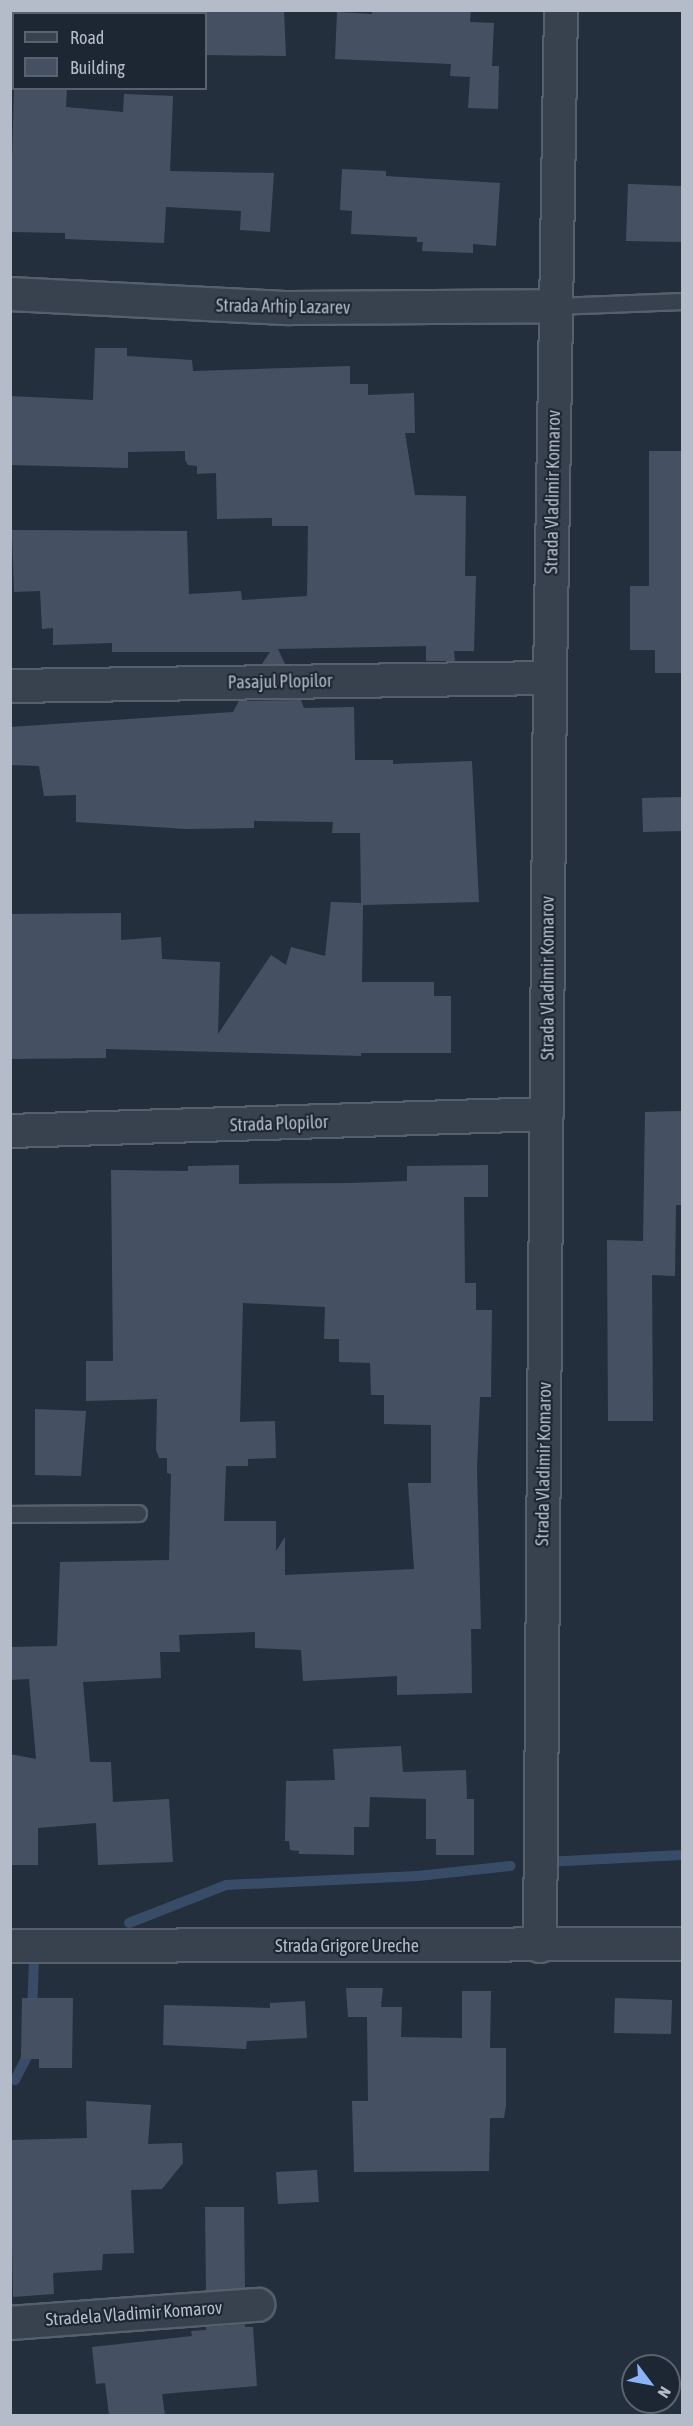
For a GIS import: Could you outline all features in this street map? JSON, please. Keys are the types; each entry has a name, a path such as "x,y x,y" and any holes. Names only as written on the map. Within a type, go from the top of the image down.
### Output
{"street":[{"name":"Strada Vladimir Komarov","path":"540,1946 550,678 561,10"},
{"name":"Strada Arhip Lazarev","path":"10,294 290,308 556,306"},
{"name":"Pasajul Plopilor","path":"10,686 550,678"},
{"name":"Strada Plopilor","path":"10,1131 547,1114"},
{"name":"Strada Grigore Ureche","path":"10,1946 682,1944"},
{"name":"Stradela Vladimir Komarov","path":"10,2323 258,2306"}],"lane":[{"path":"556,306 682,301"},
{"path":"10,1514 138,1513"}],"building":[{"path":"206,10 284,10 286,56 207,55"},
{"path":"372,10 471,10 470,22 494,23 492,66 499,66 498,109 468,108 470,77 450,76 451,64 335,59 337,12 372,14"},
{"path":"14,90 67,90 66,107 123,112 124,94 173,96 170,171 274,173 270,232 240,230 241,211 166,207 164,243 65,239 65,233 10,232"},
{"path":"342,169 386,171 386,176 500,183 496,246 473,244 473,253 422,251 423,242 417,242 417,237 351,234 352,211 340,210"},
{"path":"628,184 682,186 682,242 626,241"},
{"path":"95,348 127,348 127,356 192,360 193,371 350,366 350,384 368,384 368,395 414,393 415,433 405,433 415,495 466,496 465,576 476,576 474,651 454,651 455,661 426,661 426,646 278,649 285,664 262,664 270,652 112,652 112,643 53,645 53,628 42,629 40,591 14,592 12,530 187,531 189,594 241,591 242,600 307,596 308,526 272,526 272,518 217,519 216,473 197,474 197,466 188,465 185,460 185,451 128,452 128,468 10,465 10,396 93,400"},
{"path":"649,451 682,451 682,673 655,673 655,650 630,650 630,586 649,586"},
{"path":"301,700 304,708 354,707 355,760 393,760 393,764 472,761 479,902 363,905 362,982 434,982 434,996 451,996 451,1053 361,1053 361,1056 106,1049 106,1058 10,1059 10,914 121,913 121,940 161,937 162,959 220,962 218,1034 271,955 286,965 291,947 325,956 331,902 361,903 360,833 332,833 333,822 254,821 254,828 186,829 76,822 76,795 44,796 39,766 10,765 10,727 233,712 239,701"},
{"path":"682,797 682,831 643,832 642,798"},
{"path":"682,1111 682,1205 676,1205 675,1276 652,1275 653,1421 608,1421 607,1240 643,1241 645,1112"},
{"path":"239,1165 239,1184 407,1181 407,1166 488,1165 488,1197 464,1197 465,1283 476,1283 476,1310 492,1310 491,1397 480,1397 477,1470 481,1629 471,1629 472,1693 397,1695 397,1676 303,1681 301,1650 255,1648 255,1632 179,1635 180,1652 160,1652 161,1678 83,1682 90,1762 111,1762 113,1802 169,1799 173,1862 98,1865 96,1823 38,1828 38,1865 10,1865 10,1754 36,1759 29,1679 10,1680 10,1647 57,1646 60,1562 169,1560 171,1474 167,1473 167,1458 159,1458 156,1450 157,1399 86,1401 86,1361 113,1361 111,1170 188,1171 188,1166","holes":["243,1303 325,1307 324,1339 339,1339 339,1362 370,1363 371,1395 384,1395 384,1424 431,1425 431,1483 408,1483 414,1569 285,1575 285,1537 276,1551 276,1521 224,1521 226,1466 248,1466 248,1459 276,1458 275,1421 240,1422"]},
{"path":"35,1409 86,1411 81,1476 35,1475"},
{"path":"401,1746 403,1772 466,1770 467,1799 474,1799 474,1855 436,1855 436,1839 426,1839 426,1799 370,1797 369,1827 354,1827 354,1855 299,1854 299,1851 290,1850 289,1841 285,1841 286,1781 335,1780 333,1749"},
{"path":"346,1988 383,1988 381,2007 402,2007 401,2037 462,2038 462,1991 491,1991 490,2048 506,2048 506,2105 504,2118 490,2118 489,2171 354,2172 352,2101 368,2101 367,2017 348,2017"},
{"path":"22,1998 73,1998 72,2068 39,2068 39,2059 21,2059"},
{"path":"615,1998 672,2000 671,2034 614,2033"},
{"path":"305,2001 307,2038 247,2041 246,2049 163,2045 164,2005 270,2008 270,2003"},
{"path":"86,2101 151,2105 148,2144 182,2143 183,2163 162,2189 131,2190 134,2253 103,2254 102,2270 53,2273 54,2294 13,2297 10,2140 87,2138"},
{"path":"317,2170 319,2202 278,2204 276,2172"},
{"path":"205,2207 244,2207 245,2288 206,2291"},
{"path":"245,2324 245,2327 253,2327 257,2386 162,2394 165,2415 109,2415 105,2383 96,2384 92,2347 192,2336 191,2331 206,2330 206,2327"}],"waterway":[{"path":"545,1862 682,1855"},
{"path":"129,1923 226,1885 418,1876 510,1866"},
{"path":"32,2011 34,1961"},
{"path":"15,2080 31,2048"}]}
